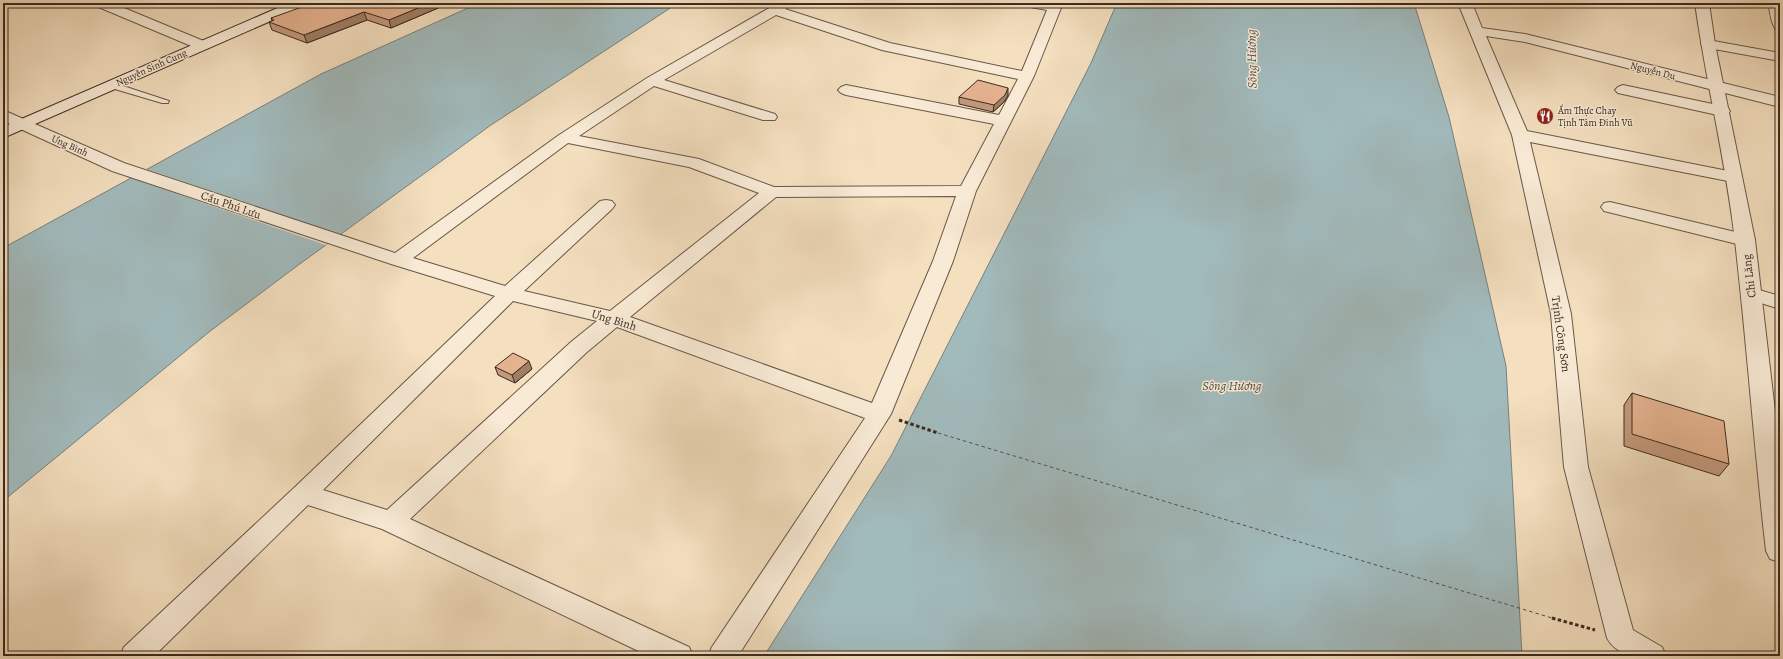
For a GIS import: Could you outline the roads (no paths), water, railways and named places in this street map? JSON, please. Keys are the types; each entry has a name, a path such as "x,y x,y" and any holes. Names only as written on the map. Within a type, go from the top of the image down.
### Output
{"street":[{"path":"101,3 201,45"},
{"name":"Nguyễn Sinh Cung","path":"3,133 111,84 300,3"},
{"path":"398,260 565,138 652,81 787,3"},
{"path":"722,656 879,414 943,261 967,191 1027,76 1056,5 1030,3"},
{"name":"Trịnh Công Sơn","path":"1465,3 1520,135 1561,314 1576,467 1620,638 1652,656"},
{"name":"Chi Lăng","path":"1702,3 1708,44 1722,111 1745,240 1752,294 1769,469 1779,541"},
{"path":"774,10 887,47 1027,76"},
{"name":"Nguyễn Du","path":"1477,31 1525,38 1780,102"},
{"path":"1708,44 1780,58"},
{"path":"652,81 769,117"},
{"path":"846,90 1004,121"},
{"path":"1623,90 1722,111"},
{"name":"Ưng Bình","path":"3,115 118,167"},
{"path":"1520,135 1733,177"},
{"path":"565,138 693,163 772,192 967,191"},
{"name":"Cầu Phú Lưu","path":"118,167 344,243"},
{"path":"391,522 579,347 772,192"},
{"path":"134,656 304,494 509,294 606,205"},
{"path":"1610,207 1745,240"},
{"name":"Ưng Bình","path":"344,243 509,294 615,319 879,414"},
{"path":"1752,294 1780,303"},
{"path":"304,494 391,522 679,656"}],"lane":[{"path":"1772,3 1773,12 1780,31"},
{"path":"111,84 165,101"}],"water":[{"path":"479,3 678,3 491,125 297,266 209,332 3,501 3,248 321,74"},
{"name":"Sông Hương","path":"1117,3 1414,3 1449,117 1506,366 1522,656 764,656 891,456 1091,63"}],"place":[{"name":"Ẩm Thực Chay Tịnh Tâm Đinh Vũ","path":"1545,116"}]}
